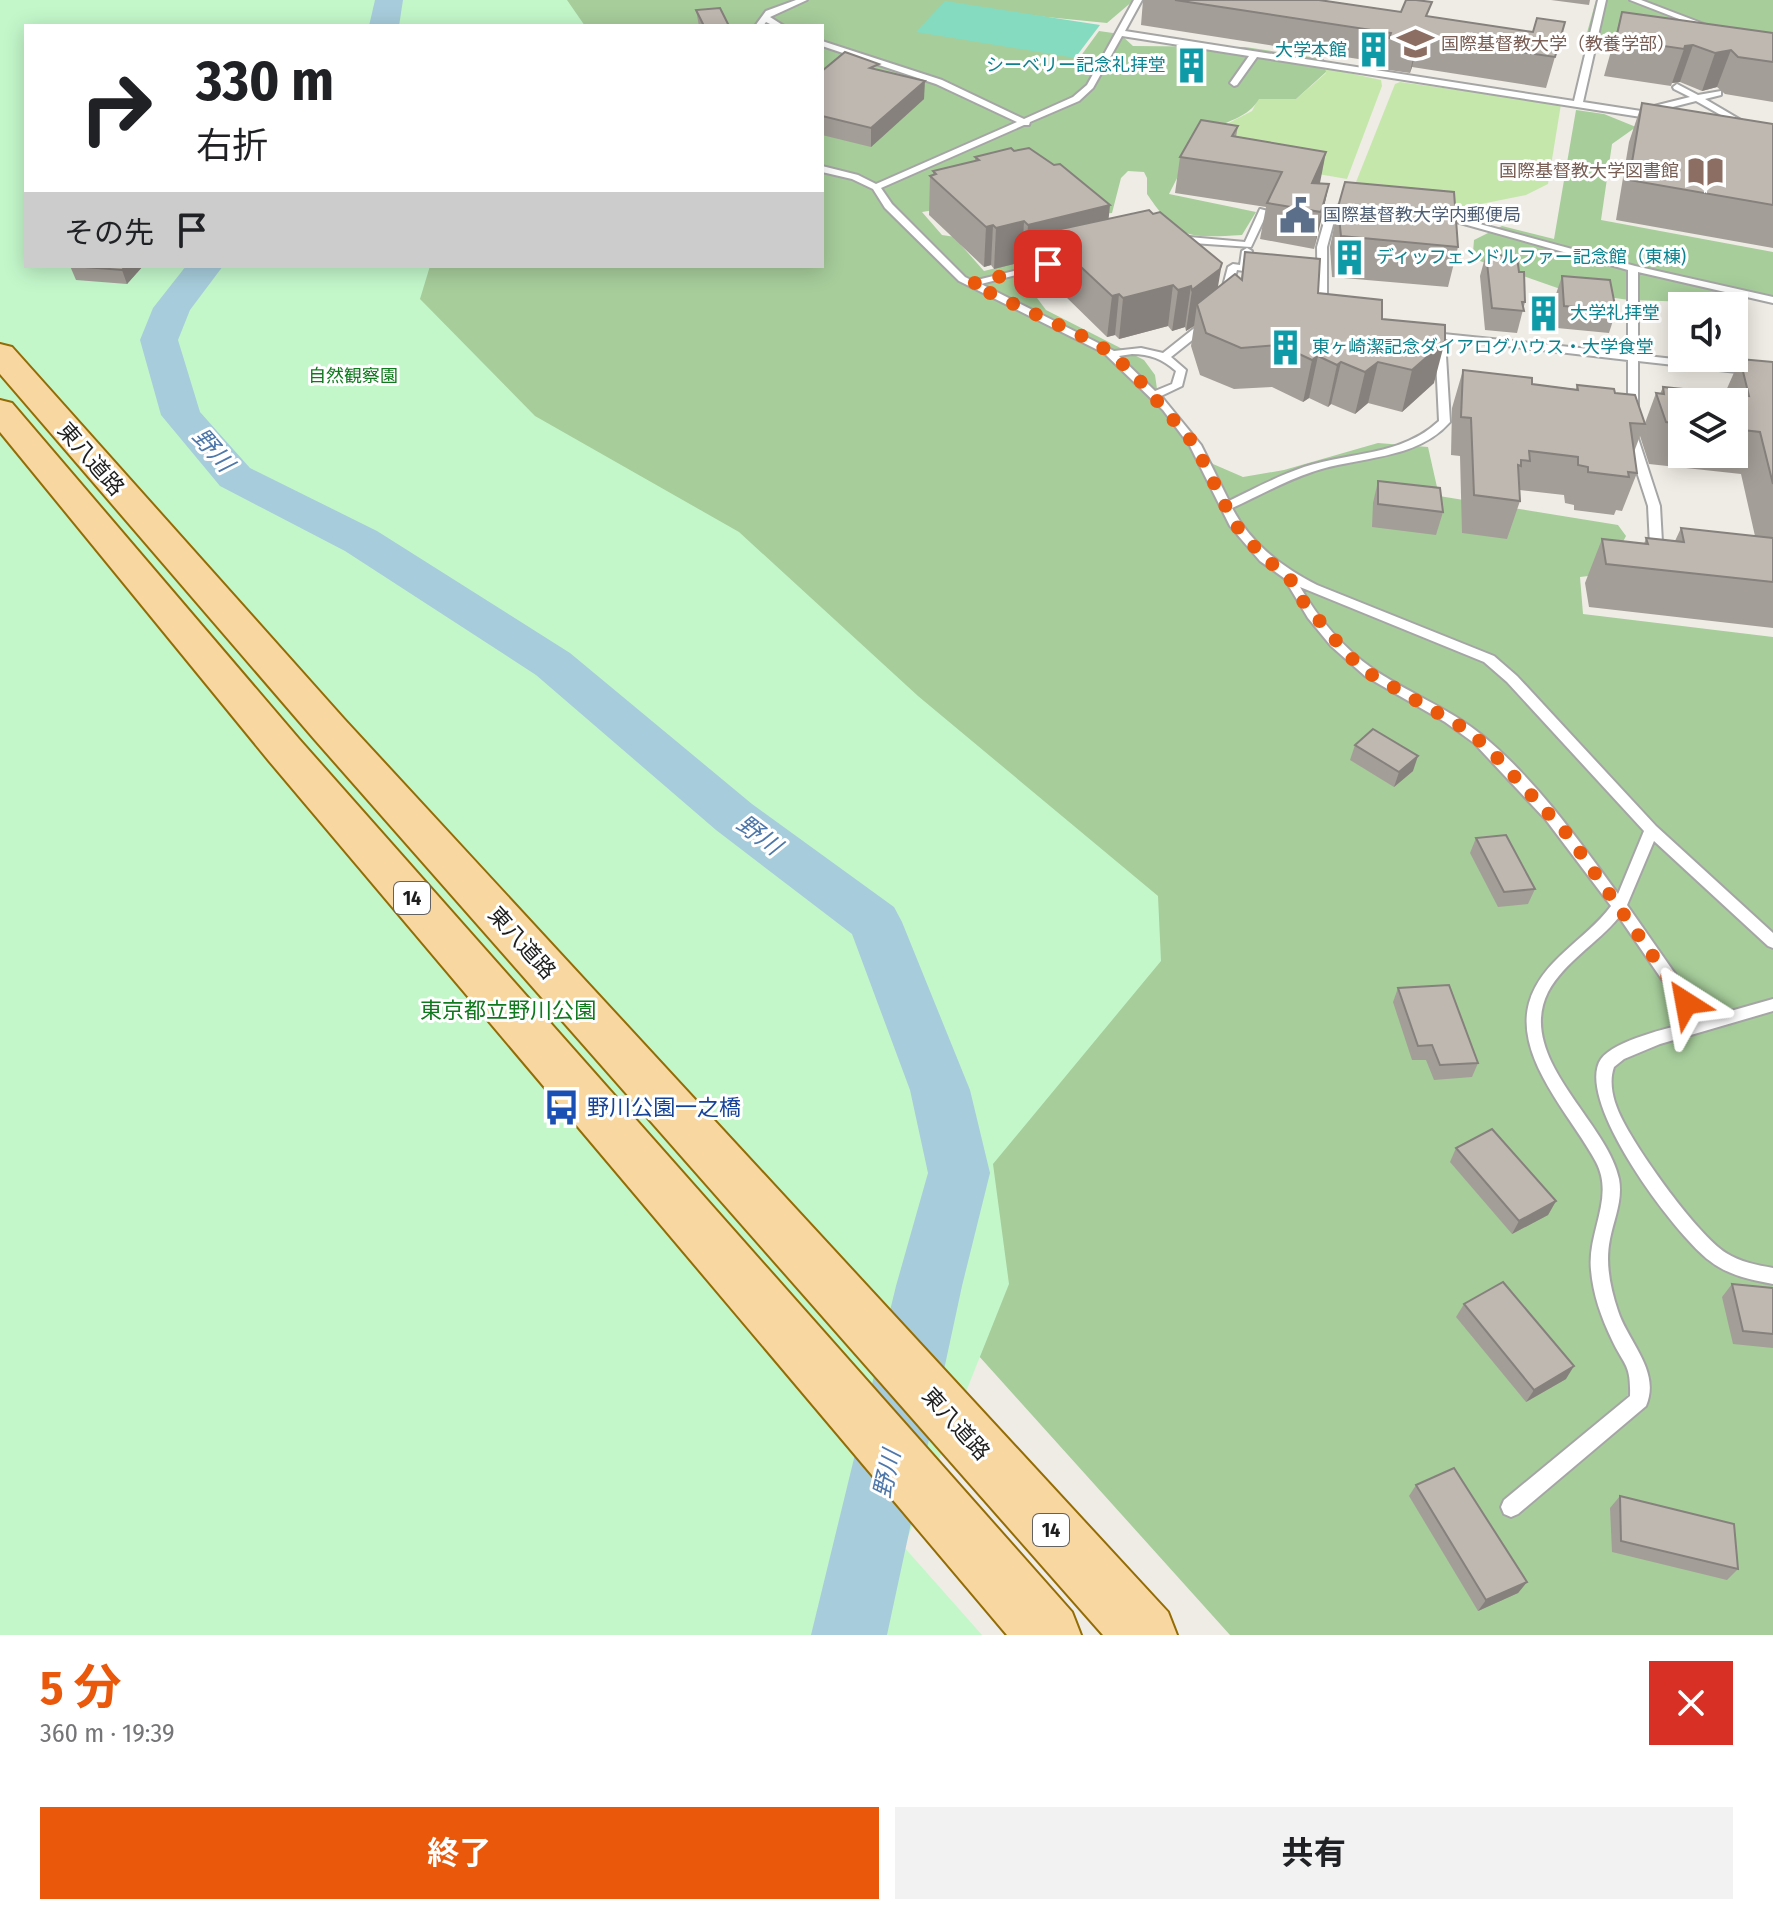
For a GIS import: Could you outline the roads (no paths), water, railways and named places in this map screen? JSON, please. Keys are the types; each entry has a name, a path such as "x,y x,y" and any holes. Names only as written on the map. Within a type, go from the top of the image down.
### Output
{"main road":[{"name":"東八道路","path":"0,354 330,730 1145,1635"},
{"name":"東八道路","path":"0,410 295,762 1049,1635"}],"lane":[{"path":"760,24 764,17 803,0"},
{"path":"876,187 1076,99 1090,86 1138,1 1125,0"},
{"path":"1578,104 1602,0"},
{"path":"1634,0 1724,33"},
{"path":"764,17 776,24"},
{"path":"1120,33 1666,118"},
{"path":"824,44 939,82 1026,123"},
{"path":"1234,83 1254,55"},
{"path":"1677,87 1761,134 1724,128"},
{"path":"1635,113 1718,93"},
{"path":"1635,113 1658,129"},
{"path":"824,170 876,187 888,206 936,252 949,269 971,284 1084,337 1112,354 1154,395 1195,445 1234,523 1264,558 1289,576 1489,659 1512,679 1651,830 1773,942"},
{"path":"1322,323 1322,247 1333,208 1370,203"},
{"path":"1166,356 1222,308 1233,267 1244,268 1248,245 1263,211"},
{"path":"1424,212 1451,216 1633,268 1773,300"},
{"path":"1172,238 1248,245"},
{"path":"971,284 1068,259"},
{"path":"1633,268 1635,357 1633,419 1629,430 1654,506 1656,545 1685,549"},
{"path":"1228,286 1244,287"},
{"path":"1306,293 1322,294"},
{"path":"1410,333 1773,373"},
{"path":"1227,506 1307,470 1424,440 1445,422 1440,336"},
{"path":"1112,354 1138,349 1166,356 1181,370 1177,386 1154,395"},
{"path":"1444,397 1459,400"},
{"path":"1618,418 1633,419"},
{"path":"1289,576 1296,593 1348,655 1367,672 1467,730 1553,816 1620,905 1703,1027"},
{"path":"1511,1507 1639,1400 1638,1367 1620,1339 1603,1293 1599,1263 1601,1238 1614,1198 1613,1182 1543,1057 1535,1025 1536,1004 1545,986 1620,905 1651,830"},
{"path":"1773,1005 1637,1044 1616,1054 1605,1065 1605,1095 1617,1125 1666,1197 1713,1255 1730,1265 1773,1276"}],"waterway":[{"name":"野川","path":"385,24 389,0"},
{"name":"野川","path":"203,268 172,308 159,340 181,415 235,477 361,541 553,664 734,817 875,922 940,1090 959,1173 929,1286 849,1635"}],"place":[{"name":"国際基督教大学（教養学部）","path":"1415,44"},
{"name":"大学本館","path":"1373,50"},
{"name":"シーベリー記念礼拝堂","path":"1192,65"},
{"name":"国際基督教大学図書館","path":"1705,171"},
{"name":"国際基督教大学内郵便局","path":"1297,215"},
{"name":"ディッフェンドルファー記念館（東棟)","path":"1350,257"},
{"name":"大学礼拝堂","path":"1544,313"},
{"name":"東ヶ崎潔記念ダイアログハウス・大学食堂","path":"1286,347"},
{"name":"野川公園一之橋","path":"561,1107"}],"park label":[{"name":"自然観察園","path":"353,376"},
{"name":"東京都立野川公園","path":"508,1010"}]}
